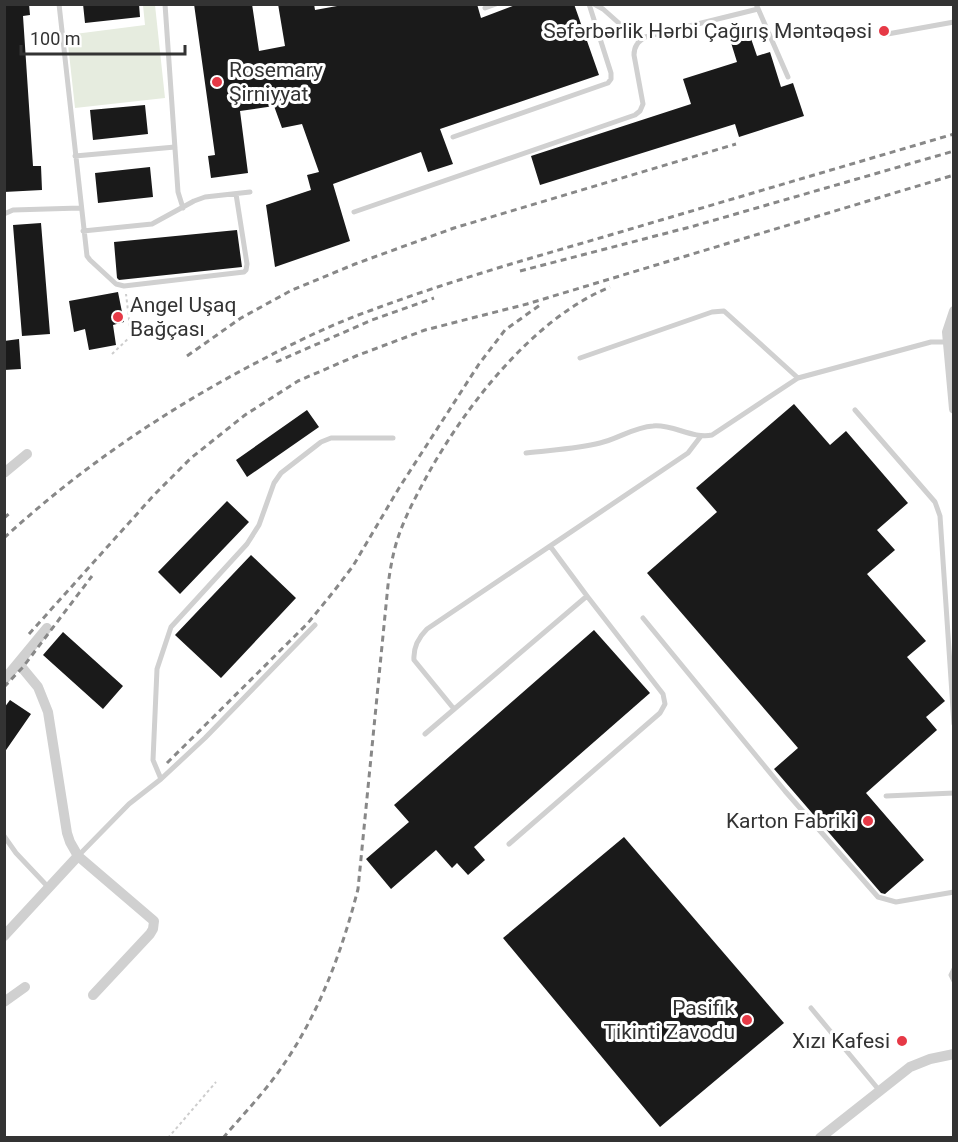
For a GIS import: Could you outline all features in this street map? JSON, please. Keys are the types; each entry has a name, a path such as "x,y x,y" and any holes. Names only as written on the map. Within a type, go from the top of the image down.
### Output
{"street":[{"path":"954,311 947,332 954,409"},
{"path":"4,473 27,454"},
{"path":"4,680 47,628"},
{"path":"19,664 44,698 70,842 78,856 151,917 154,926 150,934 93,995"},
{"path":"4,936 50,889 78,856"},
{"path":"4,1002 25,987"},
{"path":"820,1137 910,1067 954,1054"}],"lane":[{"path":"59,4 80,208 87,256 90,260 116,284 124,286 244,272 247,264 236,194"},
{"path":"165,4 178,192 183,208"},
{"path":"485,8 496,4"},
{"path":"453,137 608,83 611,73 589,4"},
{"path":"594,4 603,9 639,41"},
{"path":"354,212 635,115 643,104 634,48 639,41 645,38 757,7 788,77"},
{"path":"882,35 954,22"},
{"path":"75,156 175,147"},
{"path":"83,231 152,224 205,197 250,192"},
{"path":"4,214 13,210 80,208"},
{"path":"580,358 712,312 724,311 798,378"},
{"path":"526,453 597,444 615,439 638,428 655,426 701,436 712,435 798,378 931,342 947,342"},
{"path":"855,410 935,502 940,516 954,724"},
{"path":"454,710 414,660 413,651 418,637 688,453 701,436"},
{"path":"161,779 153,760 157,669 171,627 247,544 259,525 274,483 281,473 321,442 332,438 393,438"},
{"path":"509,844 660,713 665,704 663,694 550,546"},
{"path":"425,734 587,596"},
{"path":"643,618 785,790 878,897 896,902 954,892"},
{"path":"78,856 129,804 161,779 205,738 315,625"},
{"path":"886,796 954,793"},
{"path":"4,836 16,853 50,889"},
{"path":"954,969 951,975 954,981"},
{"path":"811,1008 879,1090"}],"path":[{"path":"112,354 131,336 124,286"},
{"path":"168,1137 216,1082"}],"shaded area":[{"path":"143,5 155,5 165,98 75,108 67,35 145,25"}],"building":[{"path":"4,4 29,4 30,15 23,16 33,166 41,166 42,190 4,192"},
{"path":"83,4 139,4 140,17 85,23"},
{"path":"194,4 252,4 259,51 285,46 278,4 314,4 315,10 337,6 337,4 477,4 481,18 518,4 574,4 599,75 440,129 453,164 428,172 421,152 333,184 350,241 275,267 266,205 311,190 307,175 319,172 302,124 282,128 274,106 240,111 248,173 211,178 208,156 215,155"},
{"path":"747,27 757,56 770,52 781,87 793,83 804,116 739,137 735,124 540,185 531,156 691,104 683,79 737,62 728,33"},
{"path":"145,105 148,134 93,140 90,110"},
{"path":"150,167 153,197 98,203 95,173"},
{"path":"41,223 50,334 22,336 13,225"},
{"path":"237,230 242,267 119,280 117,278 114,242"},
{"path":"118,292 124,322 113,325 116,345 89,350 85,329 74,332 69,301"},
{"path":"19,339 21,369 4,370 4,341"},
{"path":"794,404 830,445 846,431 908,503 877,530 895,550 867,574 926,641 907,657 945,701 926,717 937,730 866,793 924,860 885,894 881,893 774,769 798,748 647,573 717,512 696,488"},
{"path":"307,410 319,427 247,477 236,460"},
{"path":"227,501 249,522 180,594 158,572"},
{"path":"251,555 296,598 221,678 175,635"},
{"path":"594,630 650,693 474,847 485,860 468,875 457,863 452,868 436,850 391,889 366,859 409,822 394,805"},
{"path":"63,632 123,686 103,709 43,655"},
{"path":"10,700 31,714 4,753 4,708"},
{"path":"624,837 784,1023 660,1127 503,938"}],"railway":[{"path":"4,538 91,466 183,404 248,367 340,322 494,269 954,134"},
{"path":"187,356 241,318 292,290 355,264 454,228 736,144"},
{"path":"520,271 694,226 954,151"},
{"path":"29,634 154,495 191,458 245,415 298,381 425,330 527,304 954,175"},
{"path":"223,1138 257,1099 291,1053 316,1009 344,938 358,889 391,564 406,517 444,447 483,392 505,366 555,319 582,301 610,287"},
{"path":"276,362 372,320 434,298"},
{"path":"167,763 308,623 353,566 399,488 479,364 505,330 540,305"},
{"path":"4,518 11,512"},
{"path":"4,687 23,667 92,576"}],"place":[{"name":"Səfərbərlik Hərbi Çağırış Məntəqəsi","path":"884,31"},
{"name":"Rosemary Şirniyyat","path":"217,82"},
{"name":"Angel Uşaq Bağçası","path":"118,317"},
{"name":"Karton Fabriki","path":"868,821"},
{"name":"Pasifik Tikinti Zavodu","path":"747,1020"},
{"name":"Xızı Kafesi","path":"902,1041"}]}
